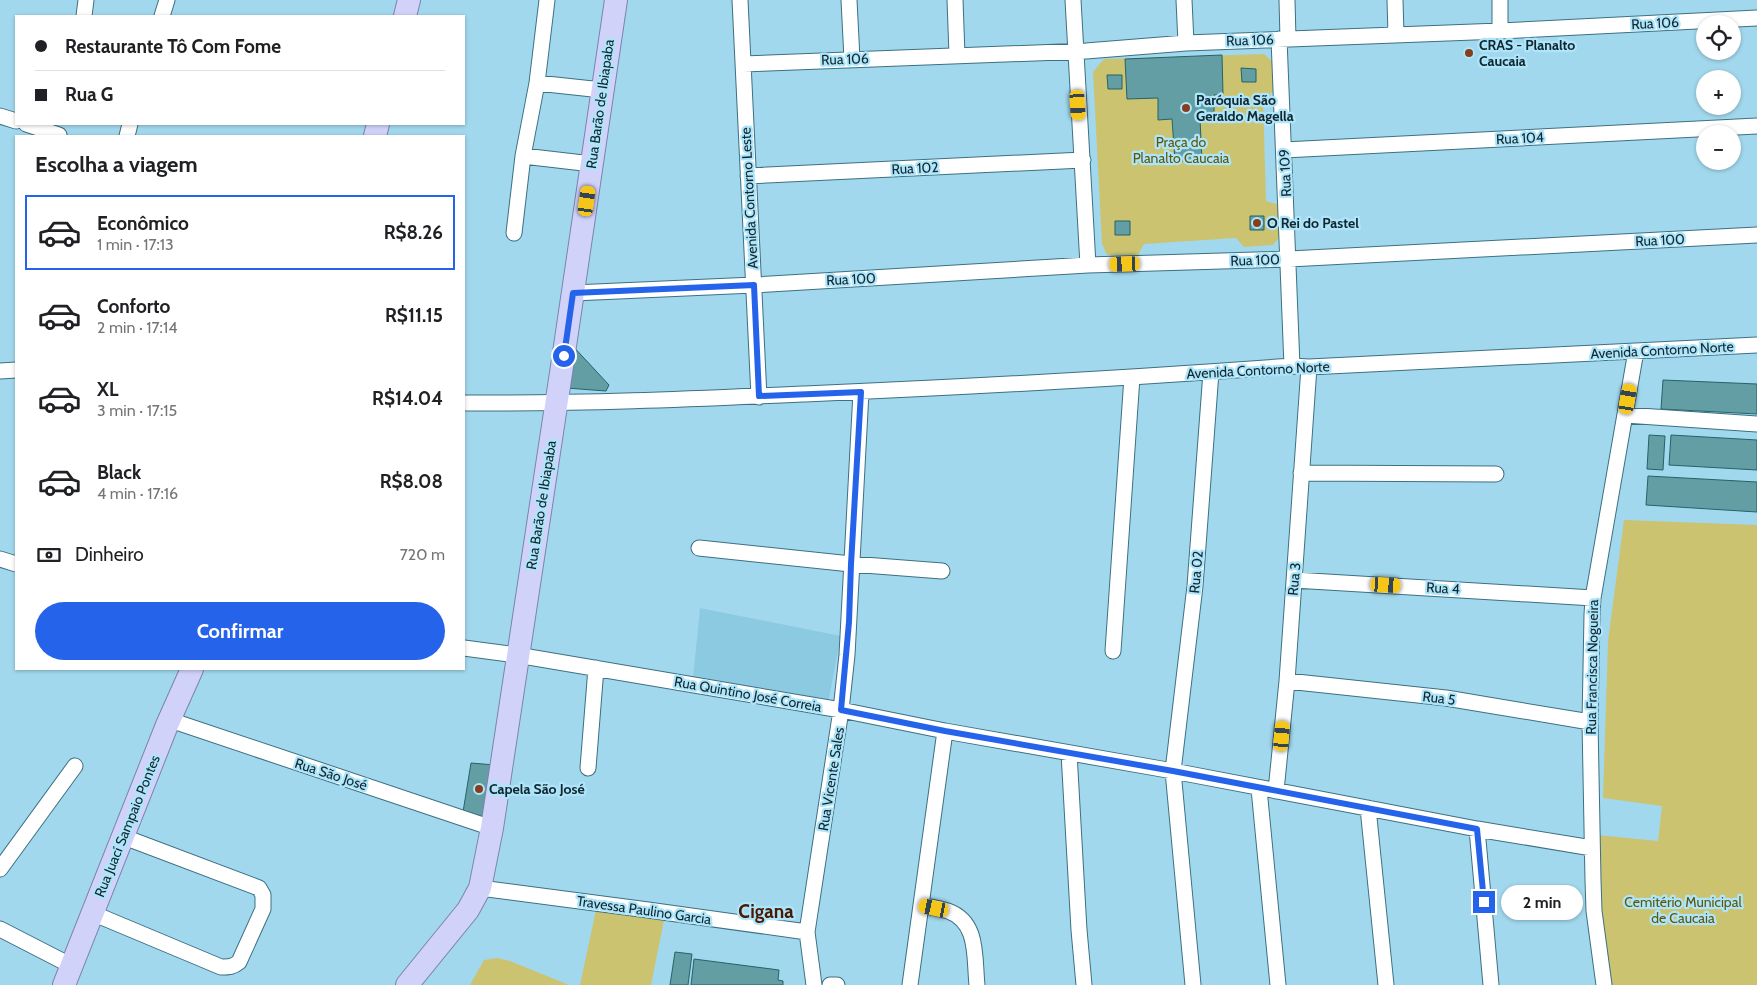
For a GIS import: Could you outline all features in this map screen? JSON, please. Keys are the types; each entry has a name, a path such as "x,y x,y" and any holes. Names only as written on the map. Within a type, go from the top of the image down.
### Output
{"main road":[{"path":"405,15 409,0"},
{"name":"Rua Barão de Ibiapaba","path":"407,985 468,910 480,888 492,828 517,655 557,404 616,0"},
{"name":"Rua Juací Sampaio Pontes","path":"68,975 192,670"}],"street":[{"path":"84,15 86,0"},
{"path":"162,15 167,0"},
{"path":"514,234 523,156 537,83 547,0"},
{"name":"Avenida Contorno Leste","path":"740,0 759,396"},
{"path":"849,0 852,59"},
{"path":"955,0 957,55"},
{"path":"1072,0 1088,266"},
{"path":"1184,0 1186,43"},
{"name":"Rua 109","path":"1287,0 1284,39 1284,150 1292,366"},
{"path":"1395,0 1396,34"},
{"path":"1500,0 1500,31"},
{"name":"Rua 106","path":"743,64 1075,51 1186,43 1500,31 1757,18"},
{"path":"537,83 602,90"},
{"path":"0,116 15,120"},
{"path":"30,125 60,132"},
{"name":"Rua 104","path":"1284,150 1757,126"},
{"path":"523,156 592,164"},
{"name":"Rua 102","path":"748,176 1082,160"},
{"name":"Rua 100","path":"573,293 1088,266 1289,259 1757,235"},
{"name":"Avenida Contorno Norte","path":"465,402 557,404 861,392 1292,366 1310,367 1757,345"},
{"name":"Rua Francisca Nogueira","path":"1604,985 1594,910 1590,644 1593,598 1636,351"},
{"name":"Rua 3","path":"1276,791 1287,681 1310,367"},
{"path":"0,371 15,370"},
{"name":"Rua 02","path":"1193,985 1173,771 1195,586 1211,372"},
{"path":"1113,651 1132,377"},
{"name":"Rua Vicente Sales","path":"814,985 807,932 841,710 849,622 861,392"},
{"path":"1625,415 1757,424"},
{"path":"1301,473 1496,474"},
{"path":"699,548 851,564 942,571"},
{"path":"0,559 15,564"},
{"name":"Rua 4","path":"1294,580 1593,598"},
{"name":"Rua Quintino José Correia","path":"465,648 517,655 841,710 945,731 1173,771 1259,789 1592,848"},
{"path":"588,768 596,668"},
{"name":"Rua 5","path":"1287,681 1446,698 1590,722"},
{"name":"Rua São José","path":"170,720 492,828"},
{"path":"910,985 945,731"},
{"path":"1069,753 1084,985"},
{"path":"0,869 75,766"},
{"path":"1259,789 1278,985"},
{"path":"1368,808 1386,985"},
{"path":"1477,829 1491,985"},
{"path":"92,913 221,967 229,967 235,966 239,962 263,908 263,894 259,888 124,836"},
{"name":"Travessa Paulino Garcia","path":"480,888 807,932"},
{"path":"921,905 948,910 960,917 968,926 972,935 977,985"},
{"path":"0,929 68,975"},
{"path":"830,985 837,985"}],"shaded area":[{"path":"700,608 841,636 828,703 693,678"}],"green space":[{"name":"Praça do Planalto Caucaia","path":"1264,54 1275,64 1276,90 1263,98 1266,201 1280,205 1282,234 1273,245 1244,247 1236,238 1144,244 1138,255 1107,255 1102,244 1093,72 1104,59"},
{"name":"Cemitério Municipal de Caucaia","path":"1624,520 1757,525 1757,985 1609,985 1597,873 1597,835 1658,841 1662,806 1603,798 1608,641"},
{"path":"596,910 664,920 651,985 580,985"},
{"path":"497,958 510,961 569,985 470,985 484,960"}],"building":[{"name":"Paróquia São Geraldo Magella","path":"1222,55 1223,94 1214,95 1214,117 1200,119 1202,161 1175,161 1172,119 1158,120 1158,98 1127,99 1125,59"},
{"path":"1241,68 1256,69 1256,82 1242,82"},
{"path":"1107,75 1122,75 1122,89 1108,89"},
{"name":"O Rei do Pastel","path":"1250,216 1264,216 1264,230 1250,230"},
{"path":"1115,221 1130,221 1130,235 1115,235"},
{"path":"570,343 609,385 606,391 566,388"},
{"path":"1663,380 1757,384 1757,414 1661,409"},
{"path":"1649,435 1665,436 1663,470 1647,469"},
{"path":"1671,435 1757,440 1757,470 1669,465"},
{"path":"1648,476 1757,482 1757,512 1646,505"},
{"name":"Capela São José","path":"471,763 495,765 487,813 480,820 463,812"},
{"path":"675,952 692,954 688,985 670,985"},
{"path":"694,959 779,970 778,980 783,981 783,985 691,985"}],"place":[{"name":"CRAS - Planalto Caucaia","path":"1469,53"},
{"name":"Paróquia São Geraldo Magella","path":"1186,108"},
{"name":"O Rei do Pastel","path":"1257,223"},
{"name":"Capela São José","path":"479,789"}],"district":[{"name":"Cigana","path":"766,911"}],"route":[{"path":"564,356 573,293 754,285 759,396 861,392 847,655 841,710 945,731 1173,771 1259,789 1477,829 1484,902"}]}
